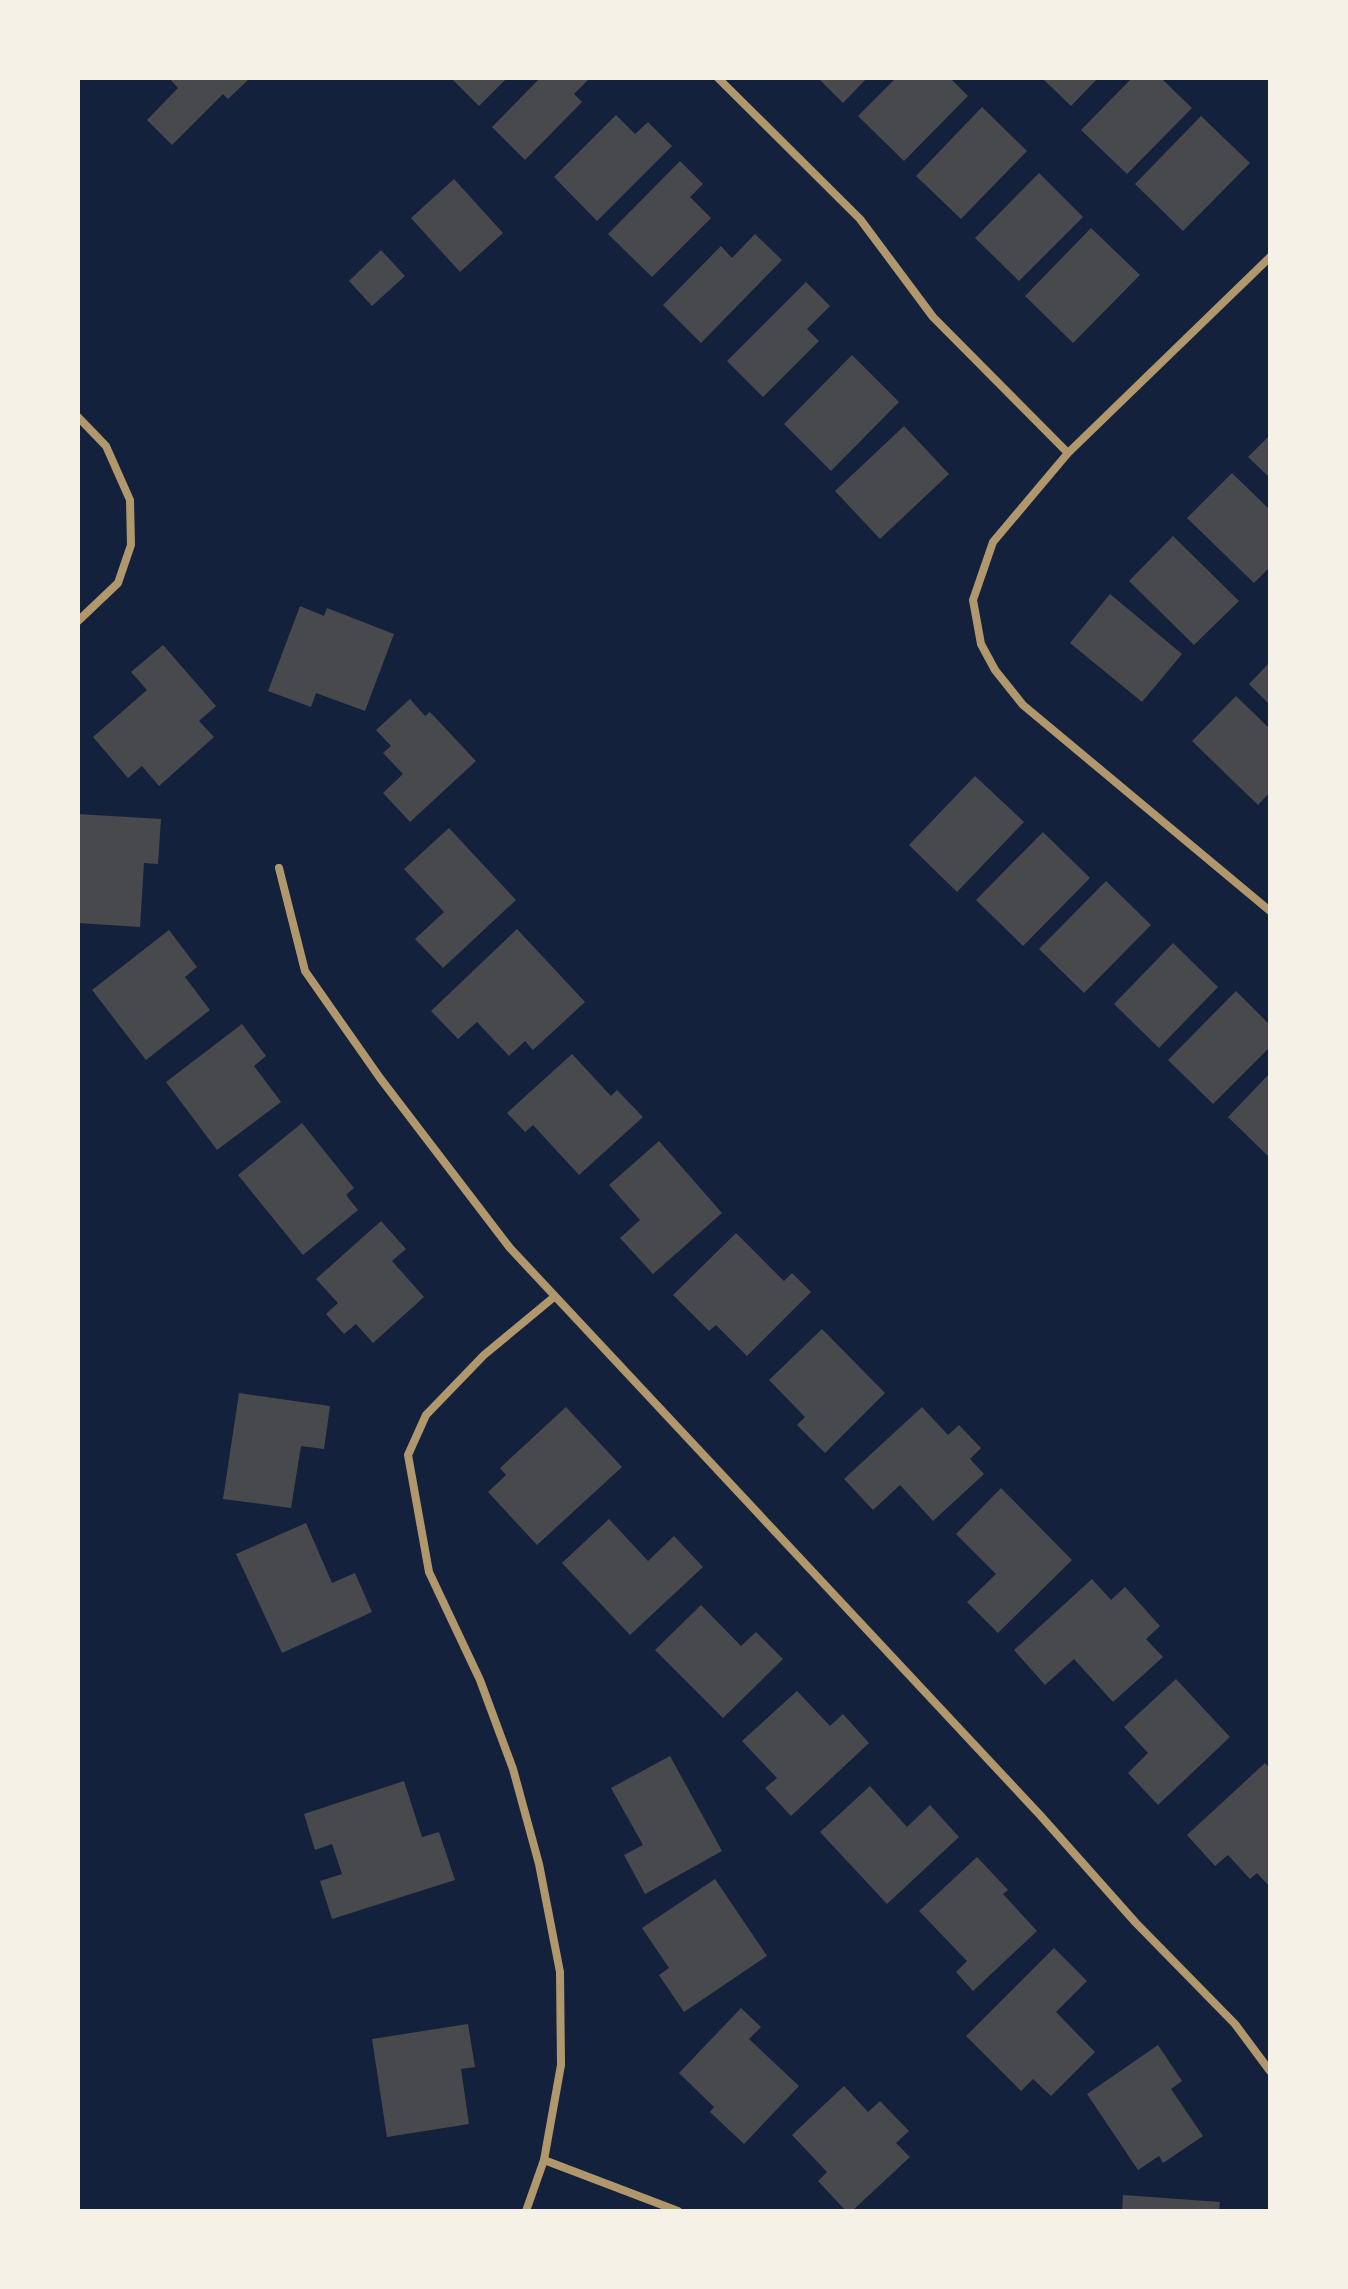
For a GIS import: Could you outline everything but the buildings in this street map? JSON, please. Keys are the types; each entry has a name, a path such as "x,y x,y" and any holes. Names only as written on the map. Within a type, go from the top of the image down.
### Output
{"street":[{"path":"718,78 860,219 933,317 1068,453"},
{"path":"1270,257 1068,453 993,542 973,600 981,644 995,670 1023,705 1270,911"},
{"path":"78,417 106,446 130,500 131,545 118,583 78,621"},
{"path":"279,868 305,971 380,1078 510,1248 1031,1804 1136,1923 1235,2024 1270,2071"},
{"path":"526,2211 544,2160 561,2065 560,1972 539,1864 513,1769 480,1680 429,1572 408,1455 426,1415 484,1355 554,1297"},
{"path":"544,2160 678,2211"}]}
